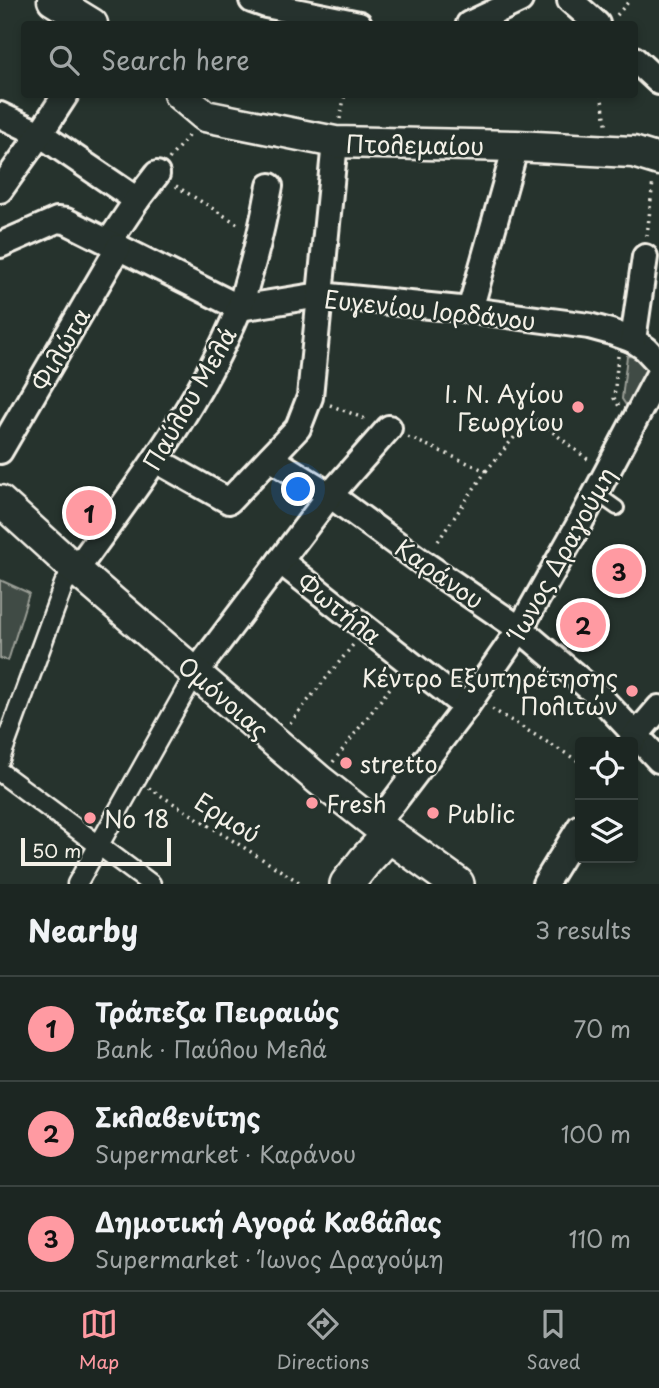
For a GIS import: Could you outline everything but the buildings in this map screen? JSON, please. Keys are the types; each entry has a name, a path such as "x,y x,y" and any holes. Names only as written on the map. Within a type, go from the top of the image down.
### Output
{"main road":[{"name":"Ίωνος Δραγούμη","path":"347,884 365,861 382,830"},
{"name":"Ομόνοιας","path":"382,830 457,884"}],"street":[{"path":"53,0 87,21"},
{"path":"252,0 344,21"},
{"path":"475,21 520,0"},
{"path":"570,0 606,20"},
{"path":"638,62 659,82"},
{"path":"0,190 63,98"},
{"name":"Πτολεμαίου","path":"184,98 205,116 335,142 634,152 657,159"},
{"path":"0,116 40,134 137,200"},
{"path":"156,460 229,501 298,428 310,397 335,142"},
{"path":"470,310 516,146"},
{"name":"Φιλώτα","path":"0,451 137,200 157,174"},
{"name":"Παύλου Μελά","path":"0,759 64,584 156,460 206,378 240,308 261,239 270,186"},
{"path":"0,245 57,220 66,221 240,308"},
{"path":"645,257 627,338 646,349 659,363"},
{"name":"Ευγενίου Ιορδάνου","path":"240,308 320,295 470,310 589,326 627,338"},
{"name":"Ίωνος Δραγούμη","path":"382,830 400,794 520,629 659,374"},
{"path":"77,884 196,672 330,495 390,428"},
{"name":"Καράνου","path":"270,458 330,495 520,629 600,697 631,737"},
{"name":"Ομόνοιας","path":"0,500 76,570 319,780 382,830"},
{"name":"Φωτήλα","path":"280,561 410,663 469,702"},
{"path":"635,737 659,708"},
{"name":"Καράνου","path":"638,743 659,760"},
{"path":"0,772 151,884"},
{"path":"545,884 575,835"}],"lane":[{"path":"596,493 617,508"}],"path":[{"path":"606,20 630,0"},
{"path":"602,98 612,151"},
{"path":"645,257 657,159"},
{"path":"157,174 261,239"},
{"path":"620,408 614,398 627,338"},
{"path":"310,397 390,428 486,471"},
{"path":"423,563 486,471 532,416 598,467"},
{"path":"275,741 366,628"},
{"path":"319,780 410,663"},
{"path":"469,702 575,759"},
{"name":"Ερμού","path":"136,779 302,884"}],"shaded area":[{"path":"627,356 639,357 648,369 628,408 622,399"},
{"path":"0,580 29,593 8,661 0,658"}],"place":[{"name":"Ι. Ν. Αγίου Γεωργίου","path":"578,407"},
{"name":"Τράπεζα Πειραιώς","path":"89,513"},
{"name":"Δημοτική Αγορά Καβάλας","path":"619,571"},
{"name":"Σκλαβενίτης","path":"583,625"},
{"name":"Κέντρο Εξυπηρέτησης Πολιτών","path":"632,691"},
{"name":"stretto","path":"346,763"},
{"name":"Fresh","path":"312,803"},
{"name":"Public","path":"433,813"},
{"name":"No 18","path":"90,818"}]}
